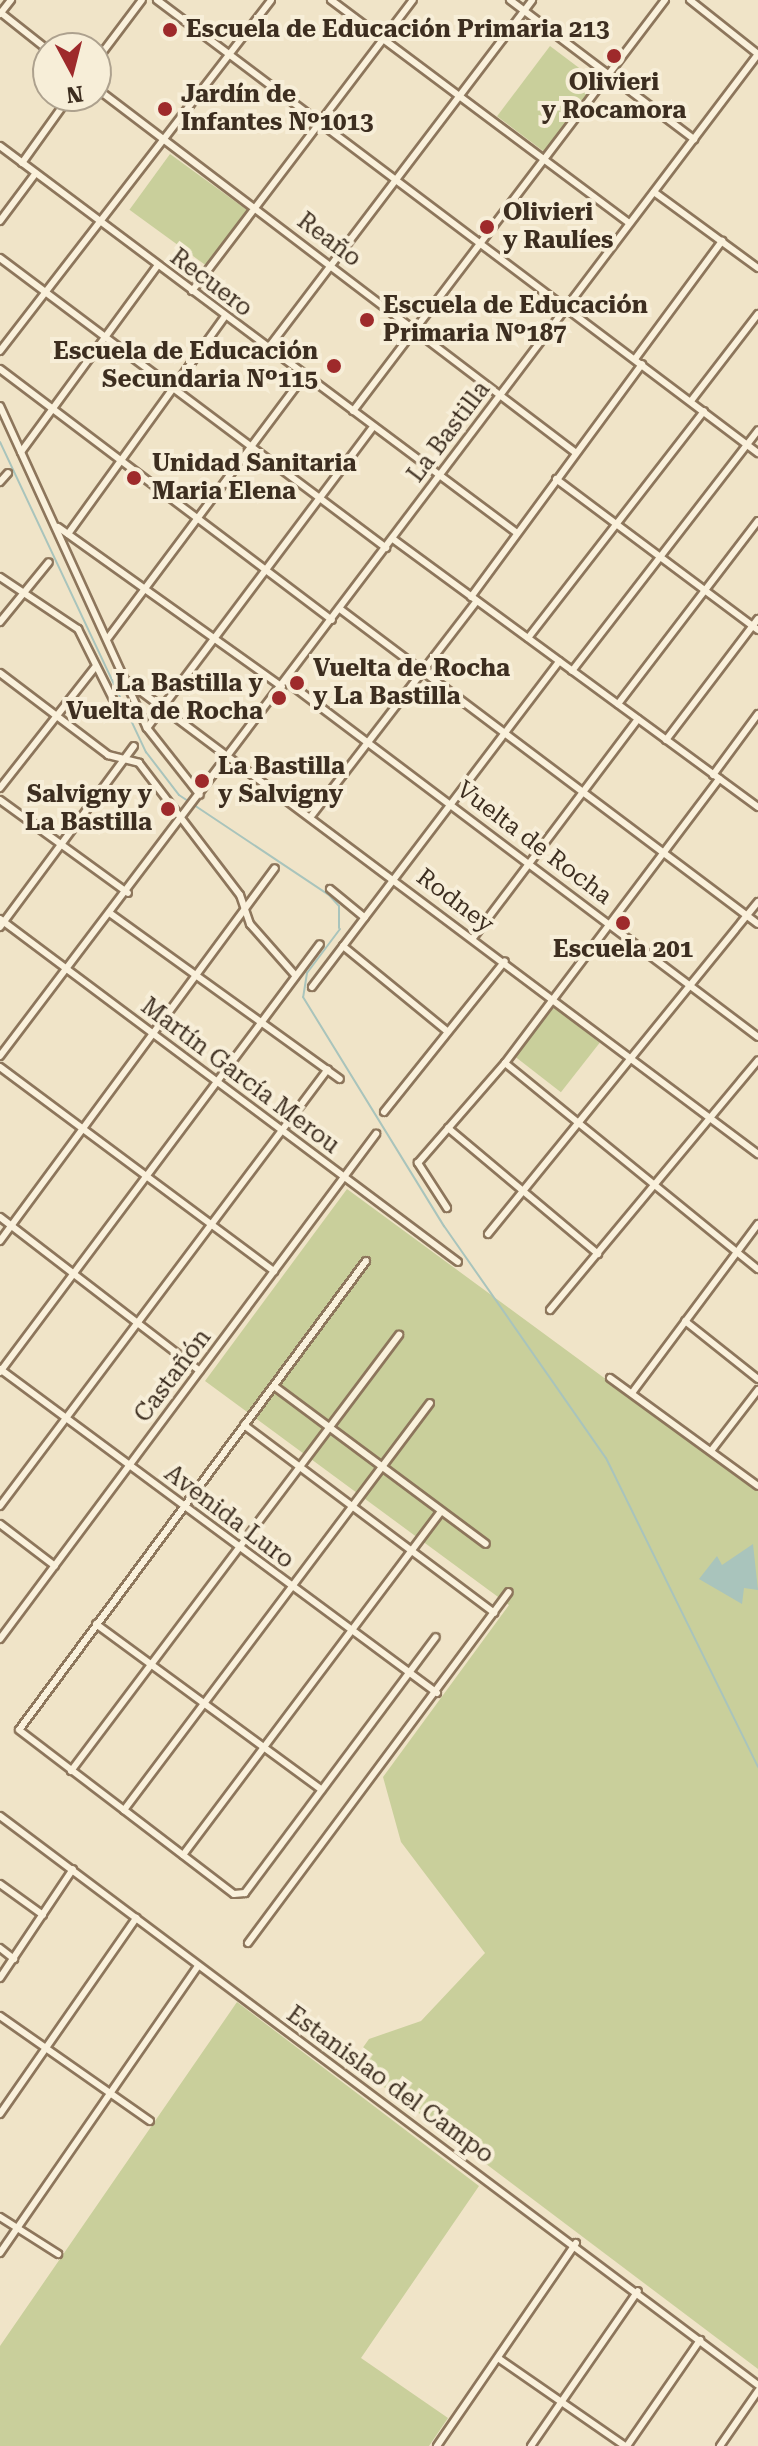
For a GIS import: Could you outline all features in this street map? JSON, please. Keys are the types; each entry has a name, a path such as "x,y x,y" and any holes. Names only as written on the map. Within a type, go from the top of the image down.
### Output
{"street":[{"path":"11,0 0,13 32,38"},
{"path":"112,40 142,0"},
{"path":"157,0 396,182 566,305 758,453"},
{"path":"0,351 271,0"},
{"path":"331,0 629,223"},
{"path":"192,291 413,0"},
{"path":"510,0 694,139"},
{"path":"269,347 532,0"},
{"path":"353,411 665,0"},
{"path":"690,0 758,54"},
{"name":"La Bastilla","path":"182,821 566,305 758,54"},
{"name":"Reaño","path":"112,100 418,328 576,453"},
{"path":"22,163 59,112"},
{"name":"Recuero","path":"0,146 517,533"},
{"path":"0,221 35,174"},
{"path":"654,192 758,268"},
{"path":"312,815 474,599 722,241"},
{"path":"0,258 386,548"},
{"path":"21,452 157,266"},
{"path":"691,401 758,314"},
{"path":"63,539 225,316"},
{"path":"0,369 332,620"},
{"path":"108,638 148,589 305,375"},
{"path":"0,406 58,527 147,728 200,795"},
{"path":"528,638 704,411"},
{"path":"147,728 373,427"},
{"path":"572,671 758,430"},
{"path":"556,479 755,628"},
{"path":"618,704 758,521"},
{"name":"Vuelta de Rocha","path":"58,527 69,531 214,639 368,742 531,861 758,1037"},
{"path":"393,539 758,807"},
{"path":"0,622 49,562"},
{"path":"0,577 78,629 118,709"},
{"path":"340,609 758,924"},
{"path":"666,740 755,628 758,619"},
{"path":"312,987 559,661"},
{"path":"0,788 54,715 96,666"},
{"path":"0,673 54,715 124,759 139,763 240,895 244,912 295,975"},
{"name":"Rodney","path":"127,681 166,703 758,1154"},
{"path":"447,1208 418,1163 505,1063 663,854 758,714"},
{"path":"473,938 638,719"},
{"path":"1,923 134,746"},
{"path":"0,800 128,893"},
{"path":"0,1056 182,821"},
{"path":"0,1241 275,868"},
{"path":"330,889 365,918"},
{"path":"488,1234 582,1123 758,902"},
{"path":"111,914 340,1079"},
{"name":"Martín García Merou","path":"1,923 281,1127 458,1262"},
{"path":"1,1370 320,944"},
{"path":"343,946 447,1031"},
{"path":"384,1112 505,961"},
{"path":"550,1310 655,1188 758,1060"},
{"path":"505,1063 758,1269"},
{"path":"0,1067 274,1271"},
{"path":"0,1506 209,1222 328,1069"},
{"path":"448,1128 526,1190 598,1254"},
{"name":"Castañón","path":"0,1639 376,1134"},
{"path":"0,1217 200,1371"},
{"path":"632,1393 758,1224"},
{"path":"366,1261 19,1727 71,1771 241,1895 436,1637"},
{"path":"685,1321 758,1379"},
{"path":"71,1771 399,1335"},
{"name":"Avenida Luro","path":"1,1370 437,1693"},
{"path":"610,1378 758,1486"},
{"path":"274,1386 486,1544"},
{"path":"711,1451 758,1390"},
{"path":"124,1810 430,1403"},
{"path":"244,1425 297,1468 494,1613"},
{"path":"183,1855 441,1511"},
{"path":"0,1524 55,1566"},
{"path":"248,1943 437,1693 509,1592"},
{"path":"96,1624 322,1790"},
{"name":"Estanislao del Campo","path":"1,1819 73,1869 198,1966 576,2243 758,2385"},
{"path":"0,1978 73,1869"},
{"path":"0,1884 43,1915"},
{"path":"0,2114 136,1918"},
{"path":"0,1948 14,1959"},
{"path":"0,2253 198,1966"},
{"path":"0,2016 150,2121"},
{"path":"0,2217 58,2254"},
{"path":"437,2446 576,2243"},
{"path":"531,2446 638,2291"},
{"path":"498,2358 626,2446 700,2340"},
{"path":"720,2446 758,2391"}],"green space":[{"path":"550,46 597,82 544,152 497,116"},
{"path":"170,154 248,210 207,266 129,210"},
{"path":"554,1007 600,1043 561,1092 515,1057"},
{"path":"347,1189 758,1491 758,2369 352,2063 369,2039 421,2021 485,1953 401,1842 383,1777 509,1605 205,1381"},
{"path":"237,2002 479,2186 361,2358 448,2418 429,2446 0,2446 0,2346"}],"water":[{"path":"753,1544 758,1590 744,1588 742,1604 699,1579 717,1556 722,1565"}],"waterway":[{"path":"0,442 146,752 179,795 329,895 339,906 339,928"},
{"path":"340,929 307,973 303,997 444,1226 606,1458 758,1767"}],"place":[{"name":"Escuela de Educación Primaria 213","path":"170,30"},
{"name":"Olivieri y Rocamora","path":"614,56"},
{"name":"Jardín de Infantes Nº1013","path":"165,109"},
{"name":"Olivieri y Raulíes","path":"487,227"},
{"name":"Escuela de Educación Primaria Nº187","path":"367,320"},
{"name":"Escuela de Educación Secundaria Nº115","path":"334,366"},
{"name":"Unidad Sanitaria Maria Elena","path":"134,478"},
{"name":"Vuelta de Rocha y La Bastilla","path":"297,683"},
{"name":"La Bastilla y Vuelta de Rocha","path":"279,698"},
{"name":"La Bastilla y Salvigny","path":"202,781"},
{"name":"Salvigny y La Bastilla","path":"168,809"},
{"name":"Escuela 201","path":"623,923"}]}
